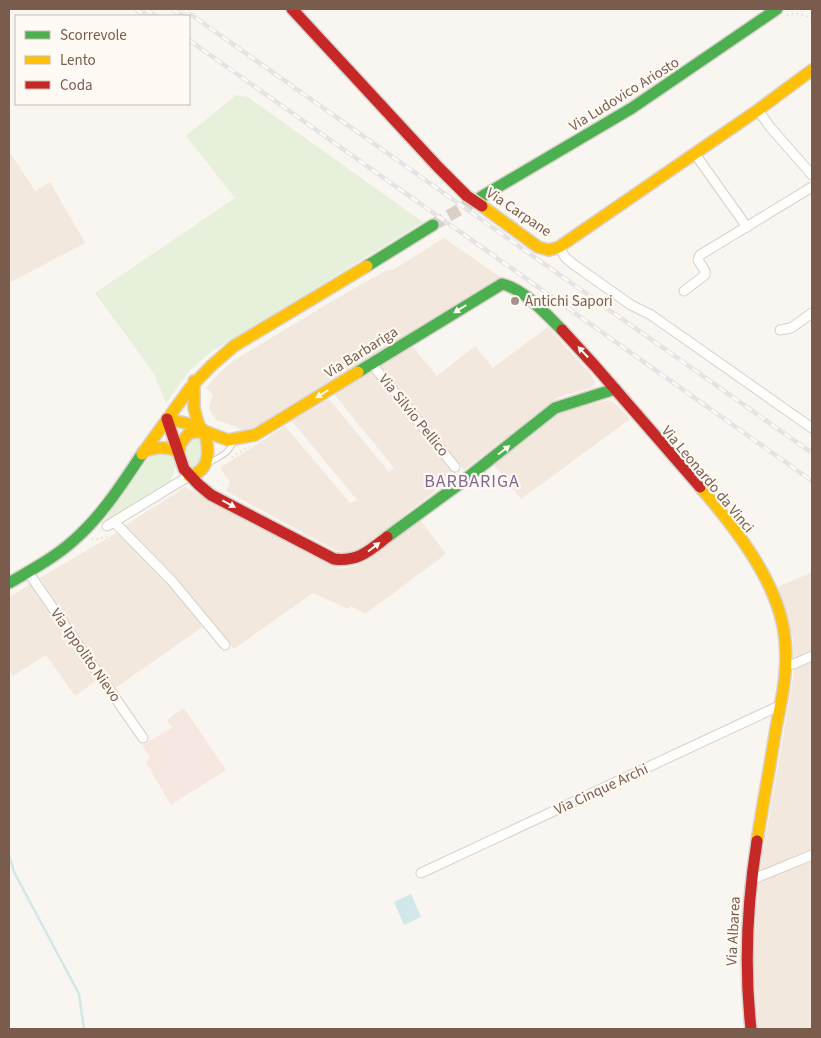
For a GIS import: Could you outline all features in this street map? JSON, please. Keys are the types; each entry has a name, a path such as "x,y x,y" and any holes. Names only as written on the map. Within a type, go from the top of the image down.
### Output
{"street":[{"name":"Via Carpane","path":"292,9 395,124 467,196 483,202 538,247 549,250 559,247 565,257 631,305 651,314 812,428"},
{"name":"Via Ludovico Ariosto","path":"483,202 632,108 778,9"},
{"path":"559,247 758,110 812,70"},
{"path":"758,110 770,127 812,175"},
{"path":"695,154 747,227"},
{"path":"684,291 705,275 705,271 698,260 699,256 812,187"},
{"path":"9,583 60,552 80,536 100,512 194,381 209,366 234,346 433,226"},
{"name":"Via Barbariga","path":"167,419 201,428 220,439 234,440 255,435 502,284"},
{"name":"Via Leonardo da Vinci","path":"502,284 509,285 522,294 555,322 615,389 719,510 761,573 774,597 783,619 787,646 787,664 758,834"},
{"path":"780,330 791,328 812,313"},
{"name":"Via Silvio Pellico","path":"372,363 456,467"},
{"path":"194,381 194,408 201,428 207,438 209,451 205,465 196,475 189,476 111,524 172,582 225,645"},
{"path":"167,419 183,466 189,476 211,495 298,542 334,559 348,561 366,553 430,504 459,487 555,408 567,403 611,392 615,389"},
{"path":"179,452 180,444 189,433 201,428"},
{"path":"143,452 160,447 179,452"},
{"name":"Via Ippolito Nievo","path":"28,572 143,738"},
{"path":"787,664 794,664 812,656"},
{"name":"Via Cinque Archi","path":"421,873 781,705"},
{"name":"Via Albarea","path":"751,1029 748,1004 746,943 751,880 758,834"},
{"path":"751,880 812,855"}],"lane":[{"path":"205,465 227,453 234,440"}],"path":[{"path":"226,461 250,446"},
{"path":"90,537 94,540 106,537 111,524"}],"shaded area":[{"path":"9,151 35,191 50,182 85,243 9,283"},
{"path":"444,238 500,277 456,307 439,314 382,351 261,424 243,431 235,426 216,420 209,408 213,394 206,388 233,361 339,297 387,270 393,270"},
{"path":"548,327 592,376 595,384 591,388 558,397 464,470 380,366 412,346 437,376 475,346 493,368"},
{"path":"374,370 457,474 361,549 348,553 335,550 226,491 230,482 220,468 285,426 350,503 357,500 292,421 328,398 389,472 394,468 334,394"},
{"path":"609,400 615,403 630,419 521,499 495,466 496,462 562,412"},
{"path":"185,487 340,569 355,566 366,561 420,520 446,554 365,614 351,606 348,609 313,593 234,649 123,527"},
{"path":"118,532 167,581 202,627 114,689 40,578"},
{"path":"812,572 812,1029 758,1029 754,962 757,905 762,858 794,673 793,638 778,587"},
{"path":"30,584 97,680 75,696 46,655 13,676 9,669 9,598"},
{"path":"184,708 226,770 171,805 146,762 150,758 142,745 172,728 167,720"}],"green space":[{"path":"236,95 248,97 423,222 211,352 190,370 166,403 153,372 95,293 235,198 186,136"},
{"path":"191,436 201,437 203,446 201,459 194,470 190,469 184,452"},
{"path":"156,452 170,454 174,458 175,468 170,482 110,520 104,521 152,454"}],"water":[{"path":"411,894 421,917 404,925 394,902"}],"waterway":[{"path":"9,855 14,872 79,994 84,1029"}],"tunnel":[{"path":"433,225 481,197"}],"railway":[{"path":"135,9 144,15"},
{"path":"145,9 154,15"},
{"path":"172,9 181,15"},
{"path":"183,9 812,453"},
{"path":"190,41 812,481"}],"traffic: fast":[{"path":"481,197 632,108 777,9"},
{"path":"367,266 433,225"},
{"path":"358,372 502,284 526,297 562,330"},
{"path":"387,537 458,485 555,408 615,389"},
{"path":"9,583 58,553 83,532 110,500 142,454"}],"traffic: slow":[{"path":"482,206 538,247 549,250 559,247 758,110 812,70"},
{"path":"142,454 190,388 234,346 367,266"},
{"path":"194,381 194,408 199,426 204,431 228,440 255,435 358,372"},
{"path":"167,419 199,426"},
{"path":"179,452 180,444 189,433 204,431 208,452 207,458 201,469 189,476"},
{"path":"143,452 161,448 179,452"},
{"path":"700,487 738,534 761,570 778,607 783,626 786,652 785,677 757,841"}],"traffic: jam":[{"path":"292,9 467,196"},
{"path":"467,196 482,206"},
{"path":"562,330 700,487"},
{"path":"167,419 184,469 211,495 334,559 357,557 369,551 387,537"},
{"path":"751,1029 747,958 751,888 757,841"}],"place":[{"name":"Antichi Sapori","path":"515,301"}],"district":[{"name":"BARBARIGA","path":"472,481"}]}
